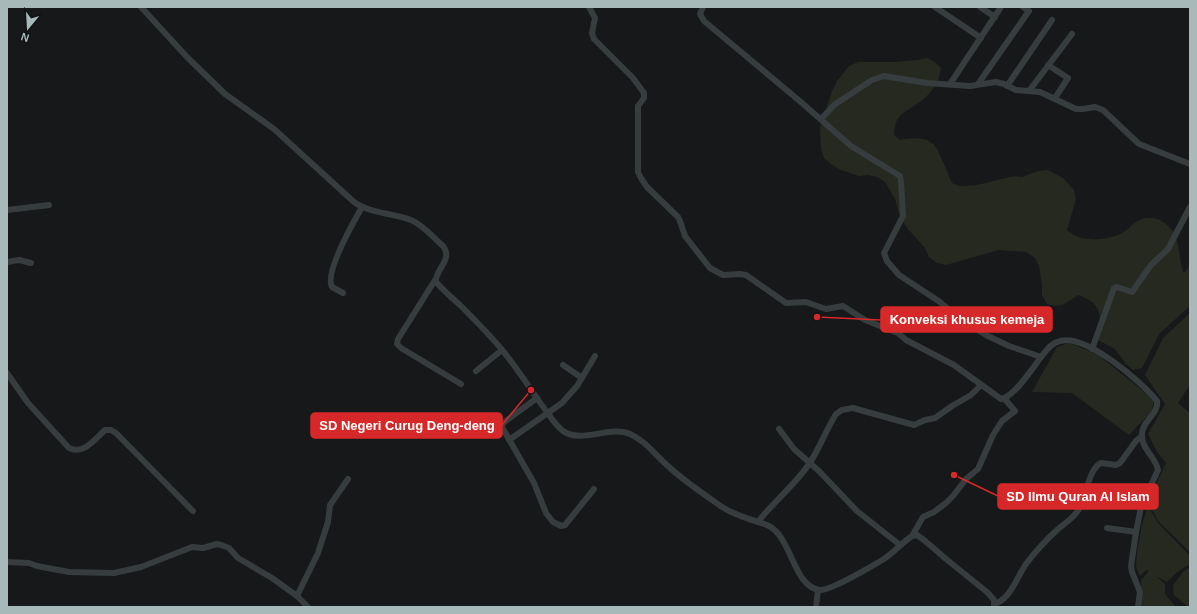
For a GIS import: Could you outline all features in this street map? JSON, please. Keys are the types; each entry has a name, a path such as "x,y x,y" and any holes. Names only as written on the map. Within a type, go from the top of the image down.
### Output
{"street":[{"path":"141,7 187,57 225,94 274,129 349,198 362,207 417,223 443,246 446,257 435,280 398,339 397,344 401,348 461,384"},
{"path":"589,7 594,16 595,22 592,32 594,39 633,78 644,94 644,98 638,106 639,119 637,159 639,175 652,193 678,217 685,236 710,268 723,276 740,274 746,276 786,303 806,302 826,309 843,306 865,320 898,333 906,340 948,362 982,384 1000,399 1004,398 1021,382 1051,345 1063,340 1073,341 1092,349 1111,360 1157,401 1156,408 1143,428 1142,436 1147,452 1156,463 1158,470 1142,504 1136,532 1132,566 1133,575 1140,592 1138,607"},
{"path":"703,7 700,14 704,21 857,151 900,176 903,216 884,253 886,259 896,272 902,278 940,302 961,320 986,335 1008,346 1042,357"},
{"path":"936,7 981,38"},
{"path":"980,7 995,17"},
{"path":"950,84 1001,7"},
{"path":"978,84 1029,11 1023,7"},
{"path":"1008,86 1052,20"},
{"path":"1029,91 1072,34"},
{"path":"1048,65 1068,78 1055,98"},
{"path":"821,119 834,105 878,77 891,76 920,82 970,86 996,82 1016,90 1040,92 1076,109 1095,107 1103,110 1139,144 1190,164"},
{"path":"7,210 49,205"},
{"path":"343,293 332,287 330,284 330,278 342,245 362,207"},
{"path":"1092,349 1114,288 1117,287 1132,292 1151,265 1168,249 1190,207"},
{"path":"7,262 19,260 31,263"},
{"path":"435,280 478,323 502,350 560,429 570,434 583,435 617,431 627,432 634,435 649,447 669,468 715,502 733,513 770,526 777,531 804,580 818,590 826,589 849,578 884,558 912,536 923,517 946,504 966,479 978,469 993,435 1002,421 1015,411 1004,398"},
{"path":"476,371 502,350"},
{"path":"509,440 547,412 562,403 582,378 595,356"},
{"path":"563,365 582,378"},
{"path":"7,373 28,403 69,448 81,450 106,430 111,430 116,433 193,511"},
{"path":"758,522 793,485 810,462 832,420 836,414 842,410 849,408 860,409 914,425 937,417 952,406 971,396 982,384"},
{"path":"537,398 503,423 502,427 534,483 546,513 553,522 561,526 566,524 594,489"},
{"path":"779,429 790,444 810,462 857,511 900,545"},
{"path":"912,536 917,535 924,540 976,582 991,595 994,606 1003,599 1026,564 1036,552 1077,512 1095,467 1101,463 1116,465 1120,463 1136,441 1142,436"},
{"path":"297,596 318,553 327,526 330,505 348,479"},
{"path":"1107,528 1136,532"},
{"path":"7,562 29,564 69,572 114,573 142,567 192,547 203,548 217,544 229,548 238,558 272,578 297,596 308,607"},
{"path":"816,607 818,590"}],"shaded area":[{"path":"927,58 935,62 941,68 936,84 922,101 899,117 894,129 894,135 900,140 918,138 931,142 938,152 952,183 960,186 977,185 1014,176 1022,177 1038,171 1048,170 1063,178 1074,190 1076,199 1067,230 1079,237 1086,239 1108,238 1124,232 1134,223 1146,218 1161,221 1173,232 1176,237 1184,273 1190,265 1190,306 1159,334 1142,368 1133,370 1126,364 1115,349 1098,340 1100,318 1099,312 1092,302 1078,295 1067,303 1056,306 1047,304 1042,295 1039,266 1035,258 1026,252 999,250 946,265 937,263 929,257 925,248 907,228 900,217 895,199 885,182 877,177 868,175 859,176 841,170 824,158 821,149 820,128 832,91 837,81 849,66 858,62 893,62"},
{"path":"1190,313 1190,385 1178,403 1190,413 1190,552 1158,521 1148,501 1166,463 1157,452 1148,434 1165,404 1145,375 1163,338"},
{"path":"1069,343 1097,354 1154,400 1152,411 1129,435 1072,393 1032,392 1057,347"},
{"path":"1148,506 1158,523 1190,556 1190,564 1177,572 1167,582 1156,576 1165,584 1165,594 1176,607 1141,607 1141,580 1149,571 1146,570 1140,576 1136,567 1137,552 1142,524"},
{"path":"1190,567 1190,607 1188,607 1174,595 1173,585 1183,572"}],"place":[{"name":"Konveksi khusus kemeja","path":"817,317"},
{"name":"SD Negeri Curug Deng-deng","path":"531,390"},
{"name":"SD Ilmu Quran Al Islam","path":"954,475"}]}
